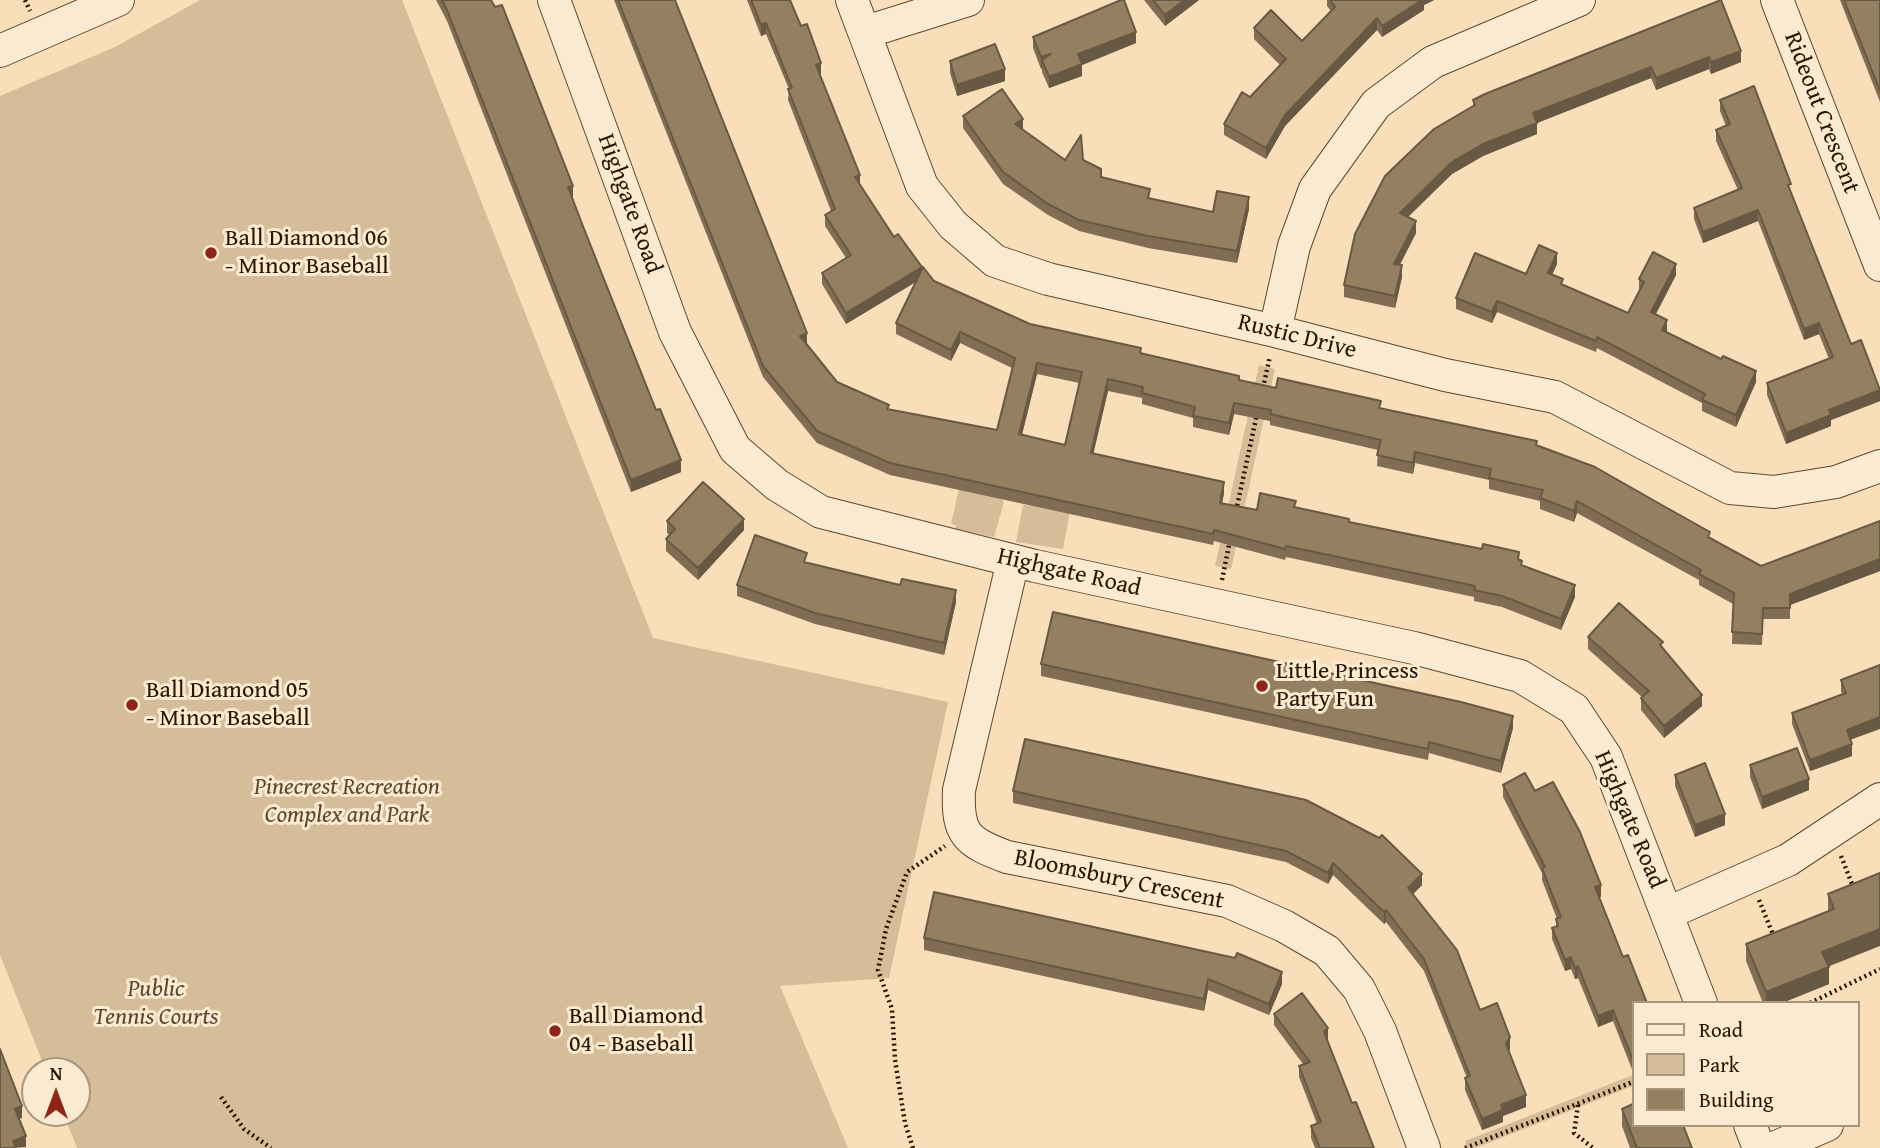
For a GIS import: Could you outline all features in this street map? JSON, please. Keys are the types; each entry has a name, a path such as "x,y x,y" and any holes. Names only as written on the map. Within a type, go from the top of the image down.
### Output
{"street":[{"path":"0,51 90,15 118,0"},
{"name":"Highgate Road","path":"554,0 676,332 735,449 777,485 821,512 1013,561 1414,648 1520,676 1574,709 1606,757 1625,813 1668,913 1700,1001"},
{"name":"Rustic Drive","path":"852,0 922,186 953,225 995,261 1048,279 1275,331 1445,375 1555,397 1730,488 1774,492 1836,482 1880,466"},
{"path":"866,32 968,0"},
{"path":"1275,331 1294,246 1315,189 1376,104 1433,62 1578,0"},
{"name":"Rideout Crescent","path":"1777,0 1880,265"},
{"name":"Bloomsbury Crescent","path":"1013,561 960,790 958,813 964,835 984,848 1007,857 1227,901 1284,926 1327,951 1359,989 1375,1020 1424,1148"},
{"path":"1668,913 1788,860 1880,799"},
{"path":"1751,1127 1759,1148"},
{"path":"1774,1148 1822,1127"}],"path":[{"path":"25,0 31,12"},
{"path":"1261,396 1275,331"},
{"path":"1236,514 1258,409"},
{"path":"1216,606 1233,527"},
{"path":"1831,832 1854,888"},
{"path":"913,1148 905,1124 895,1060 892,1009 878,970 886,929 907,872 927,855"},
{"path":"1750,877 1775,938"},
{"path":"1814,1001 1880,969"},
{"path":"1465,1148 1632,1082"},
{"path":"221,1097 243,1129 271,1148"},
{"path":"1578,1105 1574,1133 1593,1148"}],"green space":[{"name":"Pinecrest Recreation Complex and Park","path":"200,0 402,0 653,638 948,702 889,978 780,986 848,1148 77,1148 69,1127 91,1127 91,1057 40,1057 0,955 0,96 115,47"},
{"path":"1259,365 1275,369 1231,569 1215,566"},
{"path":"959,488 999,496 1004,502 994,537 955,529 956,525 951,524"},
{"path":"1031,503 1070,512 1063,549 1016,542 1023,505 1030,506"},
{"path":"1632,1075 1632,1086 1476,1148 1467,1148 1465,1141"}],"building":[{"path":"442,0 491,0 495,7 502,5 573,186 568,187 584,229 656,410 660,409 681,460 631,480"},
{"path":"618,0 675,0 807,333 800,336 837,382 889,405 887,409 997,430 1015,358 960,332 951,350 896,323 923,267 934,281 1030,324 1141,348 1140,353 1239,376 1239,380 1276,388 1278,378 1381,401 1379,408 1537,441 1536,445 1595,467 1710,532 1708,537 1761,566 1880,521 1880,559 1790,594 1790,608 1763,608 1762,634 1732,632 1734,593 1699,574 1701,570 1577,501 1574,511 1540,498 1543,490 1489,478 1491,469 1415,452 1413,463 1377,455 1381,440 1270,414 1271,410 1234,403 1229,423 1193,416 1195,407 1142,393 1143,387 1108,379 1091,453 1224,482 1220,503 1257,510 1260,493 1296,501 1294,507 1349,519 1349,522 1482,549 1483,544 1519,552 1521,565 1575,585 1561,619 1502,596 1474,590 1475,586 1286,546 1285,549 1214,530 1213,534 890,463 817,431 763,366","holes":["1037,363 1082,372 1065,445 1019,434"]},
{"path":"751,0 790,0 801,26 807,24 821,63 816,65 860,175 855,177 894,237 898,234 922,267 846,313 822,273 851,255 825,215 835,209 788,89 792,88 766,23 761,25"},
{"path":"1124,0 1136,32 1078,54 1082,64 1049,77 1042,60 1051,54 1041,57 1033,37"},
{"path":"1153,0 1184,0 1165,15"},
{"path":"1330,0 1422,0 1382,26 1377,18 1285,115 1266,148 1224,124 1242,92 1250,97 1286,59 1254,28 1271,10 1302,41 1335,7"},
{"path":"1721,0 1741,51 1711,62 1709,57 1656,78 1651,67 1533,113 1537,123 1483,144 1452,162 1400,213 1416,221 1394,264 1402,265 1395,296 1344,285 1355,234 1385,176 1434,129 1475,105 1473,100 1485,94"},
{"path":"1844,0 1880,0 1880,91"},
{"path":"995,44 1005,69 957,85 950,61"},
{"path":"1754,86 1791,184 1788,185 1851,344 1861,340 1880,390 1829,410 1831,415 1786,433 1767,383 1833,357 1819,323 1804,329 1758,210 1703,232 1694,208 1742,188 1716,130 1730,124 1720,100"},
{"path":"1002,89 1023,119 1015,124 1065,160 1081,135 1083,160 1101,169 1101,177 1150,189 1148,198 1213,212 1217,191 1249,197 1237,251 1148,236 1079,220 1048,204 1003,172 963,116"},
{"path":"1539,245 1557,253 1548,273 1563,279 1561,284 1628,313 1644,282 1639,279 1653,252 1676,264 1651,312 1667,320 1662,330 1721,359 1723,356 1756,371 1736,415 1702,400 1705,394 1597,337 1596,341 1497,301 1492,312 1456,298 1475,253 1526,274"},
{"path":"703,482 744,519 698,568 666,539 675,529 667,521"},
{"path":"755,535 807,553 804,562 900,585 902,579 956,590 944,643 815,613 737,585"},
{"path":"1619,603 1663,642 1660,645 1702,695 1664,726 1641,698 1649,691 1588,637"},
{"path":"1053,612 1461,702 1513,716 1501,761 1429,742 1428,749 1041,664"},
{"path":"1880,665 1880,717 1847,730 1852,744 1810,760 1792,713 1846,693 1841,680"},
{"path":"1025,739 1306,800 1379,838 1382,835 1422,874 1408,888 1457,950 1480,1010 1497,1003 1510,1037 1506,1044 1526,1095 1501,1105 1503,1110 1482,1119 1465,1078 1470,1076 1424,959 1386,910 1384,912 1333,863 1328,873 1286,851 1013,791"},
{"path":"1797,748 1809,779 1762,797 1750,765"},
{"path":"1705,763 1725,814 1695,825 1675,775"},
{"path":"1525,773 1535,791 1553,782 1580,832 1601,885 1595,887 1623,957 1628,955 1646,1001 1632,1001 1632,1058 1613,1010 1598,1016 1578,966 1575,968 1571,957 1565,960 1552,928 1558,926 1556,919 1561,917 1542,868 1545,867 1503,785"},
{"path":"1880,873 1880,929 1822,952 1829,967 1766,992 1746,944 1834,909 1828,894"},
{"path":"934,892 1235,958 1237,953 1282,972 1269,1004 1208,979 1204,999 924,938"},
{"path":"1302,993 1328,1028 1324,1032 1352,1103 1356,1102 1374,1148 1320,1148 1311,1126 1321,1122 1299,1066 1310,1062 1274,1014"},
{"path":"0,1049 21,1103 21,1106 15,1109 26,1136 13,1141 16,1148 0,1148"},
{"path":"1632,1104 1632,1127 1684,1127 1692,1148 1637,1148 1622,1109"}],"place":[{"name":"Ball Diamond 06 - Minor Baseball","path":"211,253"},
{"name":"Little Princess Party Fun","path":"1262,686"},
{"name":"Ball Diamond 05 - Minor Baseball","path":"132,705"},
{"name":"Ball Diamond 04 - Baseball","path":"555,1031"}],"park label":[{"name":"Public Tennis Courts","path":"156,1004"}]}
